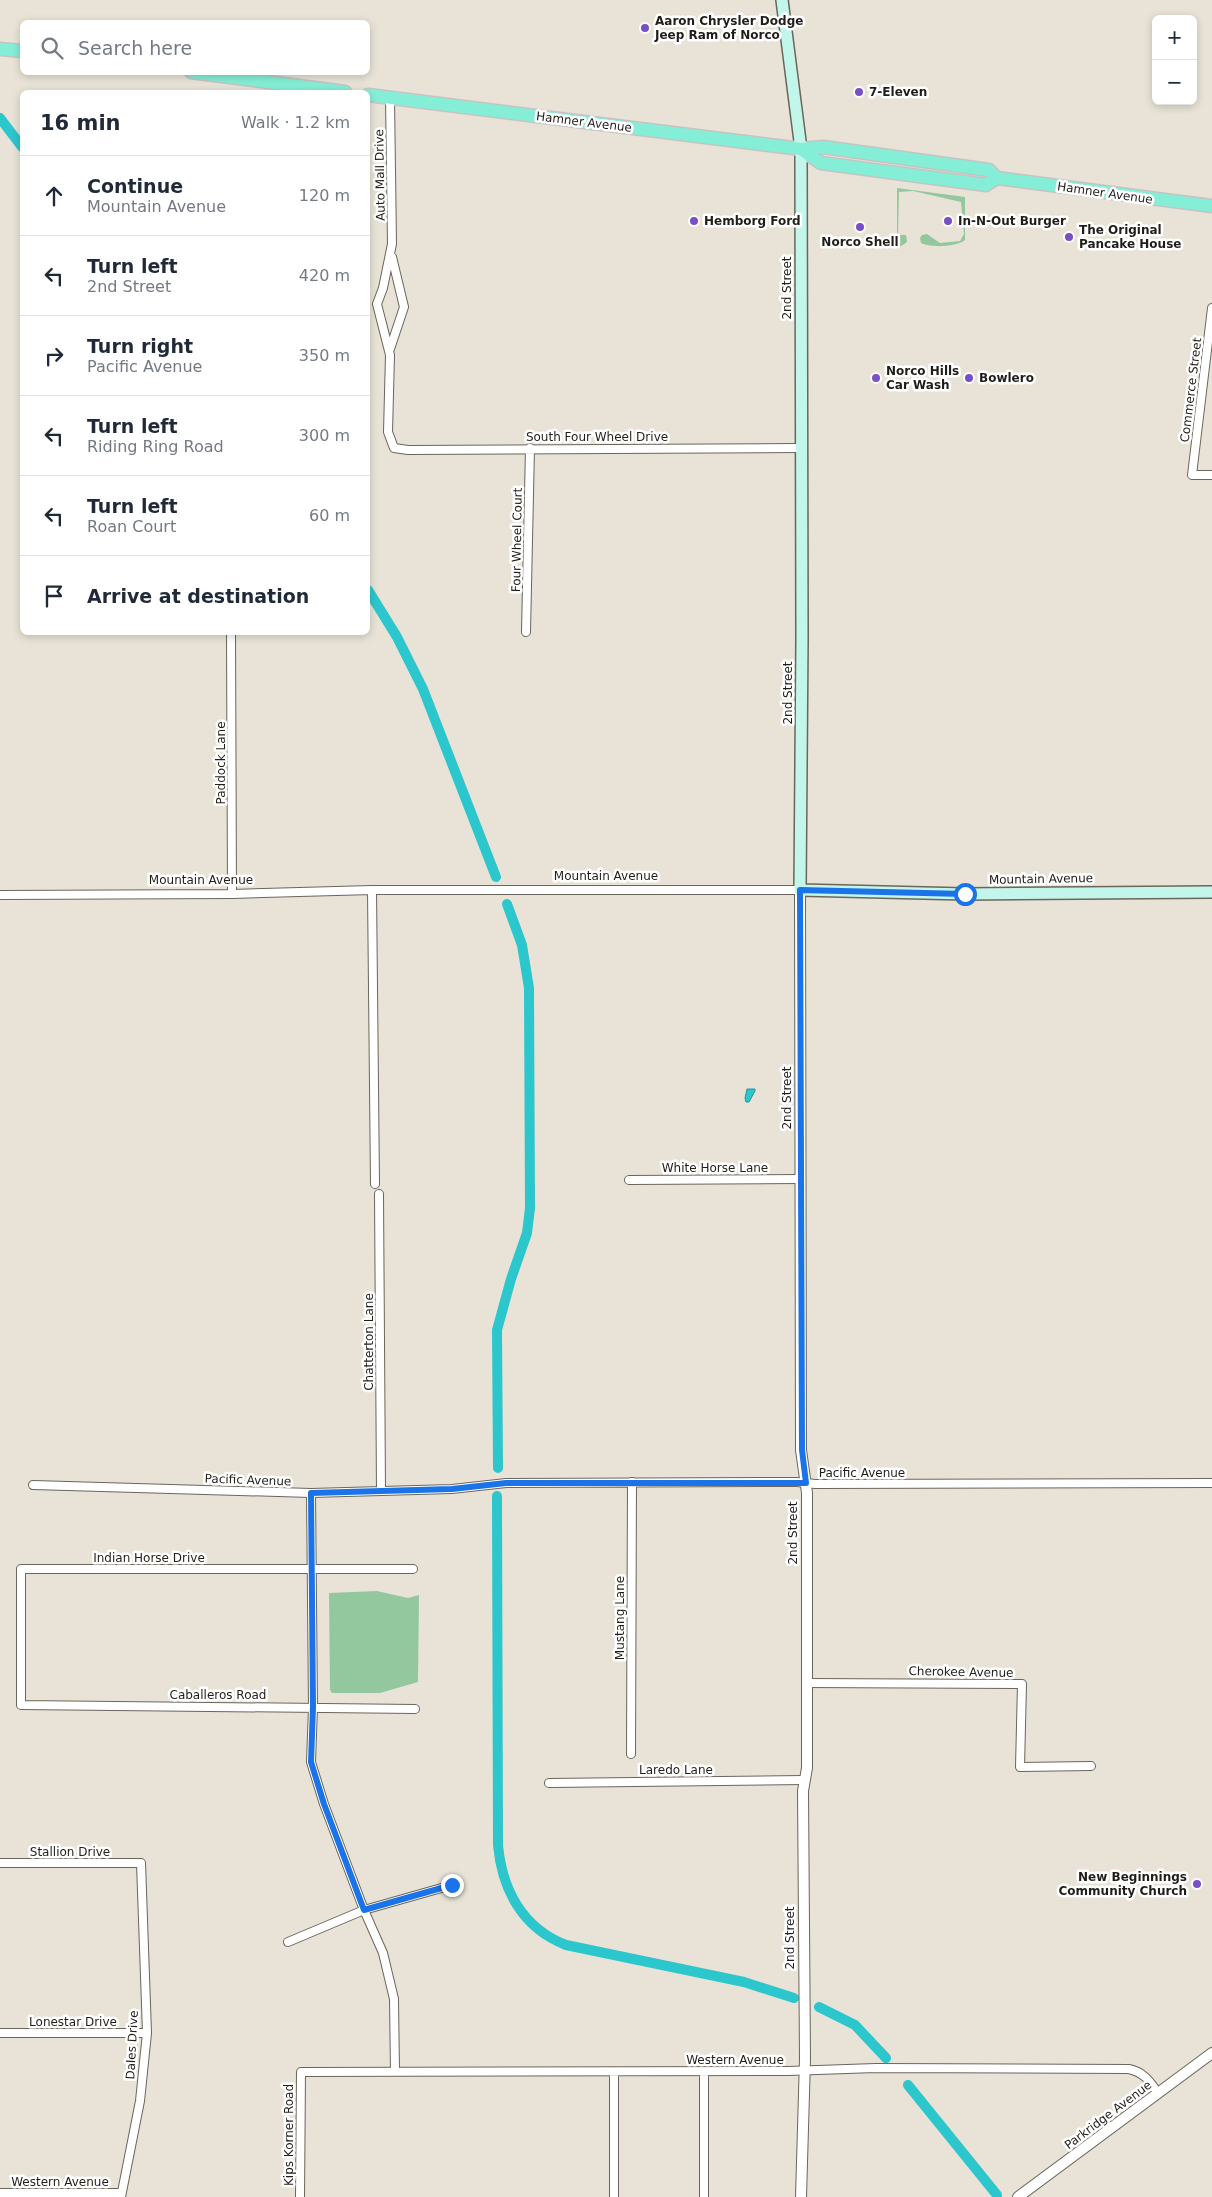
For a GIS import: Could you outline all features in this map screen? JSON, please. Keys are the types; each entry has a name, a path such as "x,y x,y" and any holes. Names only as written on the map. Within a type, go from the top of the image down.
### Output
{"main road":[{"name":"2nd Street","path":"782,0 801,149 800,890"},
{"path":"0,49 20,51"},
{"path":"214,75 330,90"},
{"name":"Hamner Avenue","path":"370,96 801,149 823,147 989,170 997,178 1212,206"},
{"name":"Mountain Avenue","path":"800,890 965,894 1212,892"}],"street":[{"name":"Auto Mall Drive","path":"389,350 404,307 395,277 391,250 390,98"},
{"name":"Auto Mall Drive","path":"391,250 383,288 377,304 389,350 388,432 394,448"},
{"name":"Commerce Street","path":"1212,308 1192,475 1212,475"},
{"name":"South Four Wheel Drive","path":"394,448 408,450 802,448"},
{"name":"Four Wheel Court","path":"526,632 530,448"},
{"name":"Paddock Lane","path":"231,635 232,894"},
{"name":"Mountain Avenue","path":"0,895 232,894 372,890 800,890"},
{"path":"372,890 375,1184"},
{"name":"2nd Street","path":"800,890 802,1450 806,1483 807,1768 804,1780 802,2197"},
{"name":"White Horse Lane","path":"629,1180 800,1179"},
{"name":"Chatterton Lane","path":"379,1194 381,1491"},
{"name":"Mustang Lane","path":"631,1754 632,1482"},
{"name":"Pacific Avenue","path":"33,1485 311,1493 452,1489 506,1483 1212,1483"},
{"path":"311,1493 313,1569 311,1762 324,1804 364,1910 383,1953 394,1999 395,2072"},
{"name":"Indian Horse Drive","path":"21,1705 21,1570 414,1569"},
{"name":"Cherokee Avenue","path":"806,1683 1022,1684 1020,1767 1091,1766"},
{"name":"Caballeros Road","path":"21,1705 415,1709"},
{"name":"Laredo Lane","path":"549,1783 804,1780"},
{"name":"Stallion Drive","path":"0,1863 141,1863"},
{"name":"Dales Drive","path":"121,2195 140,2102 147,2033 141,1863"},
{"path":"288,1942 364,1910 452,1885"},
{"name":"Lonestar Drive","path":"0,2033 147,2033"},
{"name":"Parkridge Avenue","path":"1024,2196 1212,2053"},
{"name":"Western Avenue","path":"301,2072 704,2072 876,2068 1129,2068 1139,2071 1150,2081 1158,2093"},
{"name":"Kips Korner Road","path":"300,2197 301,2072"},
{"path":"614,2072 614,2197"},
{"path":"704,2072 704,2197"},
{"name":"Western Avenue","path":"0,2193 121,2195"}],"green space":[{"path":"897,188 965,197 965,240 956,244 937,246 925,245 921,243 920,238 922,235 927,234 940,243 960,241 964,234 961,202 913,191 899,192 898,235 906,235 907,242 897,249"},
{"path":"377,1591 408,1598 419,1595 418,1682 380,1693 332,1693 330,1690 329,1593"}],"water":[{"path":"747,1089 755,1089 749,1102 746,1102 745,1098"}],"waterway":[{"path":"0,118 20,144"},
{"path":"370,593 397,637 423,689 496,877"},
{"path":"498,1468 497,1330 511,1279 527,1233 530,1208 529,988 522,945 507,904"},
{"path":"497,1496 498,1845 504,1877 517,1905 537,1928 551,1938 566,1945 744,1982 794,1998"},
{"path":"819,2007 855,2025 886,2058"},
{"path":"908,2085 997,2195"}],"place":[{"name":"Aaron Chrysler Dodge Jeep Ram of Norco","path":"645,28"},
{"name":"7-Eleven","path":"859,92"},
{"name":"Hemborg Ford","path":"694,221"},
{"name":"In-N-Out Burger","path":"948,221"},
{"name":"Norco Shell","path":"860,227"},
{"name":"The Original Pancake House","path":"1069,237"},
{"name":"Norco Hills Car Wash","path":"876,378"},
{"name":"Bowlero","path":"969,378"},
{"name":"New Beginnings Community Church","path":"1197,1884"}],"route":[{"path":"452,1885 364,1910 324,1804 311,1762 313,1569 311,1493 452,1489 506,1483 806,1483 802,1450 800,890 965,894"}]}
